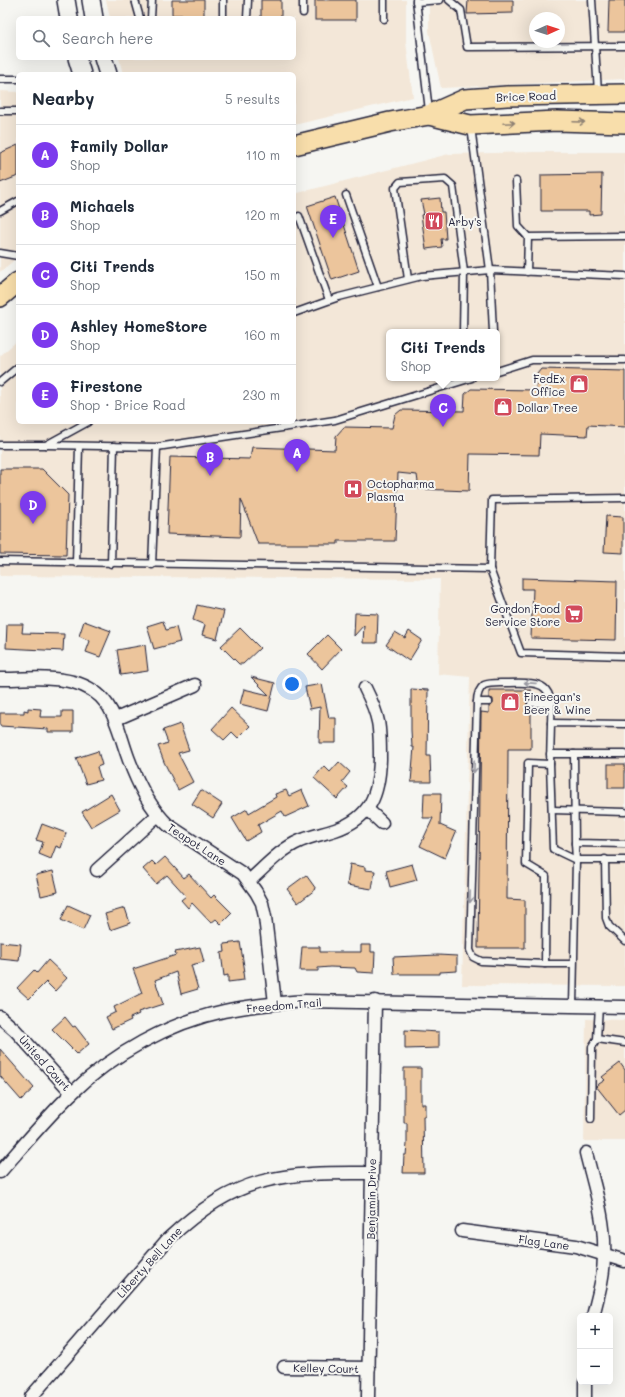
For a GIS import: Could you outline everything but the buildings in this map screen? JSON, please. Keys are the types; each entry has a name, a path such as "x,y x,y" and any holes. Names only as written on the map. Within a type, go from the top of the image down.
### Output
{"main road":[{"name":"Brice Road","path":"296,145 390,122 430,115 465,100 507,96 625,94"},
{"name":"Brice Road","path":"430,115 470,125 557,121 625,122"},
{"path":"0,297 16,284"}],"street":[{"path":"66,0 69,16"},
{"path":"91,0 94,16"},
{"path":"78,60 81,72"},
{"path":"104,60 107,72"},
{"name":"Teapot Lane","path":"0,679 73,682 85,686 102,698 110,707 116,719 137,780 158,815 168,825 231,866 250,881 262,903 265,917 275,1003"},
{"path":"116,719 196,685"},
{"path":"250,881 282,852 300,841 348,824 367,809 378,787 380,736 376,711 365,688"},
{"path":"367,809 382,823"},
{"path":"98,870 158,815"},
{"name":"Freedom Trail","path":"0,1172 72,1093 106,1065 141,1043 180,1025 223,1011 275,1003 305,1001 375,1001 625,1007"},
{"name":"Benjamin Drive","path":"368,1397 375,1001"},
{"name":"United Court","path":"0,1017 15,1030 72,1093"},
{"path":"586,1153 602,1222 604,1255 602,1278 594,1313"},
{"name":"Liberty Bell Lane","path":"31,1397 168,1239 186,1222 215,1201 256,1182 279,1177 325,1172 371,1173"},
{"name":"Flag Lane","path":"462,1231 576,1246 625,1261"},
{"name":"Kelley Court","path":"284,1367 369,1368"},
{"path":"585,1385 585,1397"}],"lane":[{"path":"135,0 139,16"},
{"path":"151,16 152,0"},
{"path":"223,0 223,16"},
{"path":"247,16 248,0"},
{"path":"303,0 303,13"},
{"path":"384,0 384,19"},
{"path":"430,115 416,1 440,0"},
{"path":"449,0 461,10 467,47 594,48 625,46"},
{"path":"592,0 598,94"},
{"path":"0,79 16,79"},
{"path":"0,111 16,111"},
{"path":"470,125 490,270 493,329"},
{"path":"408,279 395,197 395,188 400,182 445,179 454,186 464,272 463,329"},
{"path":"516,181 518,226 528,237 527,272"},
{"path":"346,195 378,287"},
{"path":"0,211 16,202"},
{"path":"299,216 329,300"},
{"path":"528,237 625,236"},
{"path":"0,253 16,256"},
{"path":"296,312 329,300 422,276 490,270 625,276"},
{"path":"500,369 532,360 625,360"},
{"path":"0,382 16,370"},
{"path":"0,445 157,447 335,420 457,381"},
{"path":"46,445 84,424"},
{"path":"76,563 79,446"},
{"path":"111,564 114,446"},
{"path":"152,565 157,447"},
{"path":"625,498 492,500 490,568 521,653 625,656"},
{"path":"0,562 490,568"},
{"path":"574,964 481,961 473,957 470,950 477,702 479,690 484,685 530,682 540,684 546,689 552,703 550,764 553,849 576,860 625,860"},
{"path":"477,702 489,702"},
{"path":"531,703 552,703"},
{"path":"551,723 625,724"},
{"path":"550,754 625,754"},
{"path":"573,1006 576,860 574,754"},
{"path":"546,964 546,876 526,864 528,763 550,764"},
{"path":"552,810 625,812"},
{"path":"575,843 625,844"},
{"path":"605,859 606,918 609,926 625,941"},
{"path":"591,1119 592,1047 597,1039 599,1006"},
{"path":"597,1039 625,1043"}],"shaded area":[{"path":"106,0 406,0 406,42 413,97 296,125 296,72 122,72 120,60 296,60 296,16 110,16"},
{"path":"429,0 625,0 625,79 441,88 429,31"},
{"path":"0,91 16,92 16,259 0,272"},
{"path":"625,152 625,986 462,985 470,677 438,674 440,579 0,576 0,356 16,342 16,424 296,424 296,193 449,154"},
{"path":"586,1019 625,1020 625,1141 584,1141"}],"place":[{"name":"Arby's","path":"434,221"},
{"name":"Firestone","path":"333,238"},
{"name":"FedEx Office","path":"579,384"},
{"name":"Dollar Tree","path":"503,407"},
{"name":"Citi Trends","path":"443,427"},
{"name":"Family Dollar","path":"297,472"},
{"name":"Michaels","path":"210,476"},
{"name":"Octopharma Plasma","path":"353,489"},
{"name":"Ashley HomeStore","path":"33,524"},
{"name":"Gordon Food Service Store","path":"574,614"},
{"name":"Fineegan’s Beer & Wine","path":"510,702"}]}
